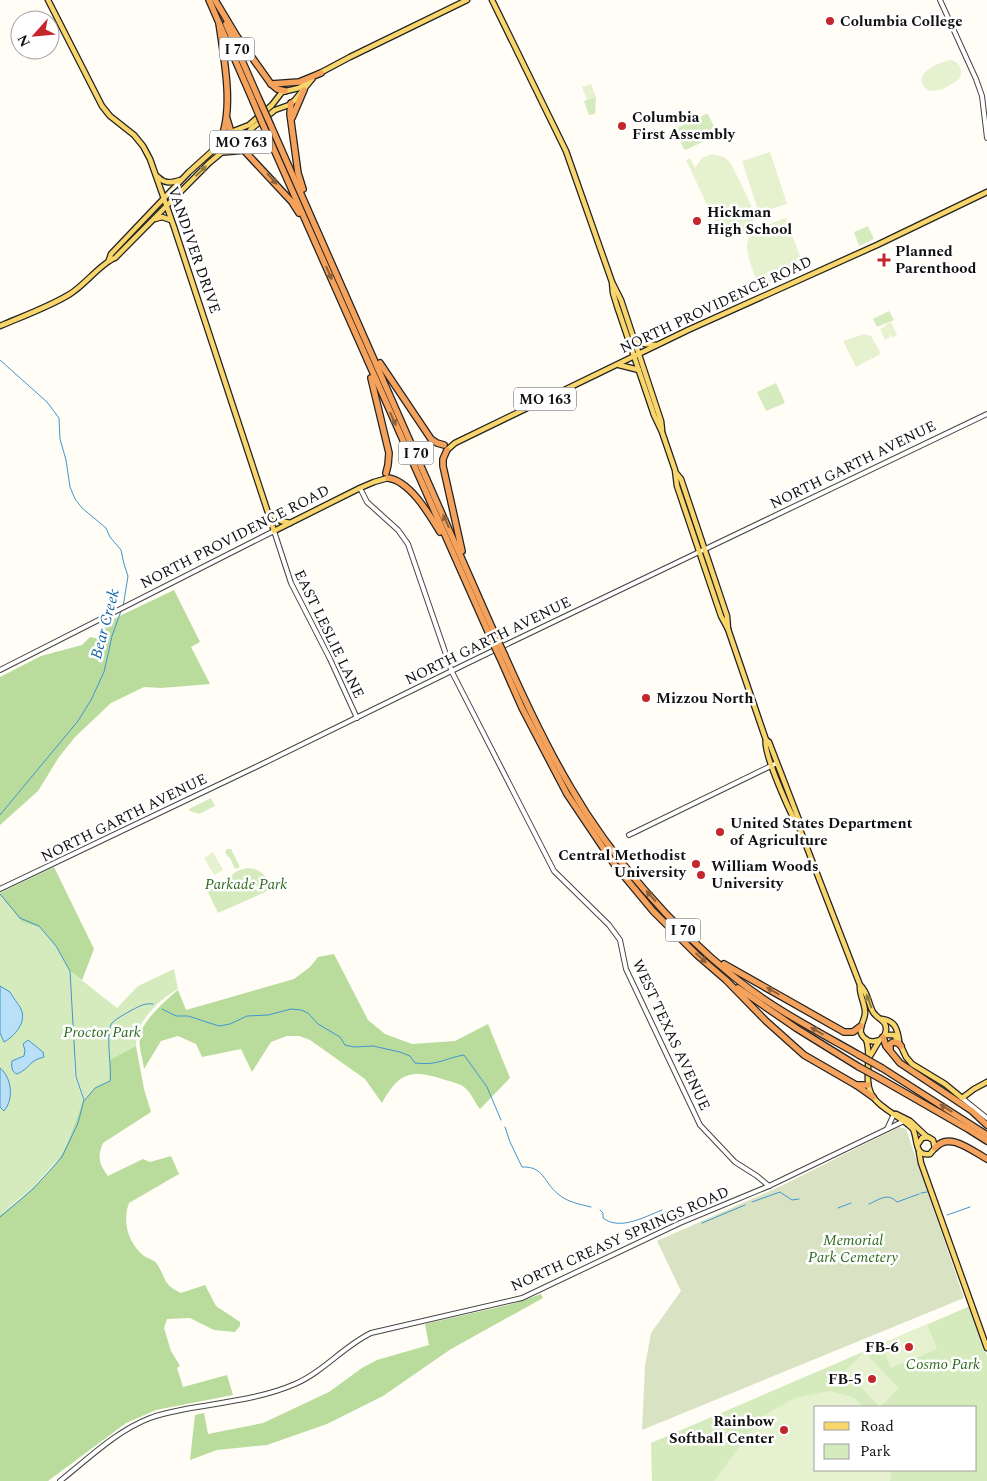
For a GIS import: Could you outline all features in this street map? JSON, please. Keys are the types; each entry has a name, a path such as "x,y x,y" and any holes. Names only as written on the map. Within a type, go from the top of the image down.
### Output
{"highway":[{"name":"I 70","path":"209,0 256,99"},
{"name":"I 70","path":"215,0 309,229 455,557 503,657 549,762 567,794 609,857 653,911 697,955 726,980 796,1028 859,1067 968,1128 987,1141"},
{"path":"215,0 236,35 271,84 277,89 285,91"},
{"path":"219,23 227,87 227,117 224,134 219,144"},
{"path":"271,84 299,82 321,73"},
{"path":"291,120 304,90"},
{"path":"291,103 291,120 298,173 309,210"},
{"path":"227,117 231,134"},
{"name":"I 70","path":"268,127 309,210 466,566 496,642"},
{"path":"238,144 292,202 309,229"},
{"path":"223,152 244,150"},
{"path":"366,340 387,376 431,438 445,448 443,466 466,566"},
{"path":"366,359 389,453 387,476 398,480 421,504 455,557"},
{"name":"I 70","path":"503,657 571,790 597,830 661,908 734,977 782,1011 882,1068 987,1134"},
{"path":"704,950 729,967 844,1032 853,1032 862,1024"},
{"path":"726,980 766,1021 804,1055 873,1097"},
{"path":"882,1037 886,1046 900,1063 972,1111 987,1125"},
{"path":"891,1052 890,1044 896,1042 901,1045"},
{"path":"856,1085 868,1084"},
{"path":"935,1148 942,1142 951,1140 987,1159"}],"main road":[{"name":"VANDIVER DRIVE","path":"48,0 102,106 110,116 140,142 155,173 274,531"},
{"name":"MO 763","path":"109,260 111,254 183,178 231,134 249,124 272,105 280,93 299,88 350,57 467,0"},
{"path":"492,0 566,151 612,282 621,300 634,341 639,370 654,416 680,479 705,550 728,628 766,740 769,742 774,764 790,812 799,827 860,985 859,990 865,1012 862,1034 866,1039 870,1057 868,1084 873,1097 913,1129 921,1163 987,1348"},
{"name":"MO 763","path":"0,326 69,294 86,283 109,260 115,258 166,205 223,152 244,140 251,129 275,110 291,103 313,78"},
{"path":"285,91 292,94 291,103"},
{"path":"231,134 234,142 238,144"},
{"path":"155,173 165,182 170,183 183,178"},
{"name":"NORTH PROVIDENCE ROAD","path":"445,448 658,345 877,245 987,192"},
{"path":"152,220 162,217 172,220"},
{"path":"612,282 613,293 661,422 662,432"},
{"path":"634,341 658,345"},
{"path":"617,365 639,370"},
{"path":"676,472 677,486 699,553 721,616 728,628"},
{"name":"NORTH PROVIDENCE ROAD","path":"274,531 387,476"},
{"path":"268,513 281,521 290,523"},
{"path":"860,985 865,989 873,1011 886,1026 870,1057"},
{"path":"862,1024 869,1017 880,1018 895,1024 906,1057 912,1064 962,1098 987,1082"},
{"path":"866,1039 871,1041 882,1037 894,1036 901,1045"},
{"path":"894,1114 899,1114 910,1121 933,1140 935,1148 924,1162 924,1170"},
{"path":"918,1144 922,1138 928,1137"},
{"path":"919,1152 928,1155"}],"street":[{"path":"940,0 982,96 987,138"},
{"name":"NORTH GARTH AVENUE","path":"0,889 987,414"},
{"name":"WEST TEXAS AVENUE","path":"360,488 367,502 398,530 408,544 452,672 554,871 609,925 620,940 626,970 700,1125 735,1162 769,1186"},
{"name":"NORTH PROVIDENCE ROAD","path":"0,670 274,531"},
{"name":"EAST LESLIE LANE","path":"274,531 290,583 357,718"},
{"path":"628,835 774,764"},
{"path":"962,1098 987,1118"},
{"path":"887,1129 894,1114"},
{"name":"NORTH CREASY SPRINGS ROAD","path":"60,1481 125,1430 150,1418 170,1412 274,1392 309,1376 352,1344 372,1333 522,1298 680,1223 769,1186 904,1121"}],"green space":[{"path":"953,60 960,66 959,79 939,90 928,90 924,87 921,81 925,73 932,67"},
{"path":"591,84 596,97 587,100 582,87"},
{"path":"596,97 595,114 589,115 584,101"},
{"path":"708,114 717,133 716,135 686,150 684,149 675,129"},
{"path":"770,152 787,204 759,213 742,161"},
{"path":"712,154 724,157 730,162 751,205 754,217 753,222 749,231 745,234 722,237 686,160 690,158 695,168 702,158"},
{"path":"786,218 802,262 801,265 756,279 748,254 747,245 749,238 753,232"},
{"path":"868,226 874,239 859,246 854,232"},
{"path":"781,274 782,277 761,286 759,282"},
{"path":"889,311 894,320 877,327 873,319"},
{"path":"891,322 897,335 892,338 885,325"},
{"path":"885,326 890,337 885,340 880,329"},
{"path":"864,334 871,336 880,352 879,355 856,367 843,341"},
{"path":"776,383 785,403 766,411 757,392"},
{"path":"174,590 200,642 191,647 210,684 161,688 144,687 111,703 75,737 59,757 38,791 0,825 0,677 41,656 82,645 90,637 100,639 105,623"},
{"path":"211,798 215,806 199,814 190,811 189,809"},
{"path":"227,849 231,849 240,867 235,869 225,852"},
{"path":"213,852 223,870 214,875 204,858"},
{"path":"54,867 94,949 82,980 70,971 56,946 41,928 22,922 0,895 0,893"},
{"name":"Parkade Park","path":"247,868 263,874 270,890 218,913 204,884 208,887 227,879 237,871"},
{"name":"Proctor Park","path":"0,895 22,922 41,928 56,946 70,971 117,1008 138,986 174,969 178,989 160,1001 150,1012 138,1030 136,1046 111,1060 110,1081 95,1088 84,1102 76,1077 74,1048 75,1077 83,1100 76,1124 60,1157 34,1186 0,1215"},
{"path":"334,954 368,1020 385,1034 412,1044 455,1041 488,1024 510,1078 480,1109 469,1092 462,1086 422,1074 413,1074 400,1080 394,1085 382,1103 365,1079 310,1040 299,1036 287,1036 271,1042 252,1072 241,1049 202,1057 196,1044 178,1036 161,1041 144,1069 140,1044 142,1030 155,1011 178,990 186,1010 294,979 310,967 318,957"},
{"path":"136,1046 144,1089 151,1112 103,1143 100,1152 101,1164 108,1176 143,1159 150,1162 171,1156 179,1174 129,1203 126,1225 130,1239 138,1251 156,1263 171,1287 181,1293 205,1285 216,1306 240,1322 240,1326 235,1332 214,1330 190,1318 167,1319 164,1328 171,1351 180,1366 177,1368 183,1387 227,1375 233,1395 156,1410 126,1423 48,1481 0,1481 0,1215 34,1187 61,1155 71,1135 83,1100 95,1088 110,1081 110,1060"},
{"name":"Memorial Park Cemetery","path":"899,1127 906,1129 964,1298 642,1430 645,1366 651,1333 681,1291 657,1241 781,1186"},
{"path":"541,1294 543,1298 451,1349 383,1396 327,1424 267,1445 217,1450 190,1460 195,1415 204,1413 208,1434 263,1423 329,1392 362,1368 377,1360 429,1345 425,1324 516,1303"},
{"name":"Cosmo Park","path":"970,1306 987,1356 987,1481 652,1481 651,1443"},
{"name":"FB-6","path":"927,1324 937,1349 891,1368 881,1344"},
{"name":"FB-5","path":"864,1352 899,1388 879,1406 845,1371"},
{"name":"Rainbow Softball Center","path":"830,1391 853,1397 863,1406 814,1406 814,1471 891,1471 890,1481 714,1481 761,1417 795,1398"}],"water":[{"path":"0,986 10,992 20,1007 22,1014 19,1028 4,1042 0,1033"},
{"path":"28,1040 43,1052 44,1057 35,1060 17,1074 12,1069 12,1061 24,1056 23,1044"},
{"path":"0,1068 7,1077 10,1089 9,1101 4,1111 0,1107"}],"waterway":[{"name":"Bear Creek","path":"0,360 47,402 59,418 60,439 66,460 70,487 75,499 82,508 106,528 110,537 121,550 128,576 123,607"},
{"name":"Bear Creek","path":"0,815 78,721 91,700 104,672 112,636 121,611"},
{"name":"Bear Creek","path":"0,894 20,918 39,926 56,946 70,971 76,1077 84,1100 78,1123 62,1157 33,1189 0,1217"},
{"path":"85,1100 95,1088 110,1081 109,1034 112,1023 140,1006 153,1004"},
{"path":"162,1009 176,1016 188,1016 219,1026 230,1024 247,1016 268,1015 291,1009 301,1010 308,1013 318,1024 340,1037 345,1045 354,1047 373,1046 400,1052 410,1056 415,1063 423,1064 436,1063 464,1055 487,1087 501,1120"},
{"path":"505,1127 522,1167 535,1169 543,1176 553,1190 565,1199 591,1207"},
{"path":"752,1202 780,1192 792,1200 799,1199"},
{"path":"921,1193 927,1192"},
{"path":"869,1204 886,1197 897,1202 919,1194"},
{"path":"838,1208 851,1203"},
{"path":"702,1223 745,1205"},
{"path":"947,1215 970,1207"},
{"path":"600,1210 603,1213 603,1218 617,1223 632,1222 662,1210"}],"place":[{"name":"Columbia College","path":"830,21"},
{"name":"Columbia First Assembly","path":"622,126"},
{"name":"Hickman High School","path":"697,221"},
{"name":"Planned Parenthood","path":"884,260"},
{"name":"Mizzou North","path":"646,698"},
{"name":"United States Department of Agriculture","path":"720,832"},
{"name":"Central Methodist University","path":"696,864"},
{"name":"William Woods University","path":"701,875"},
{"name":"FB-6","path":"909,1347"},
{"name":"FB-5","path":"872,1379"},
{"name":"Rainbow Softball Center","path":"784,1430"}]}
